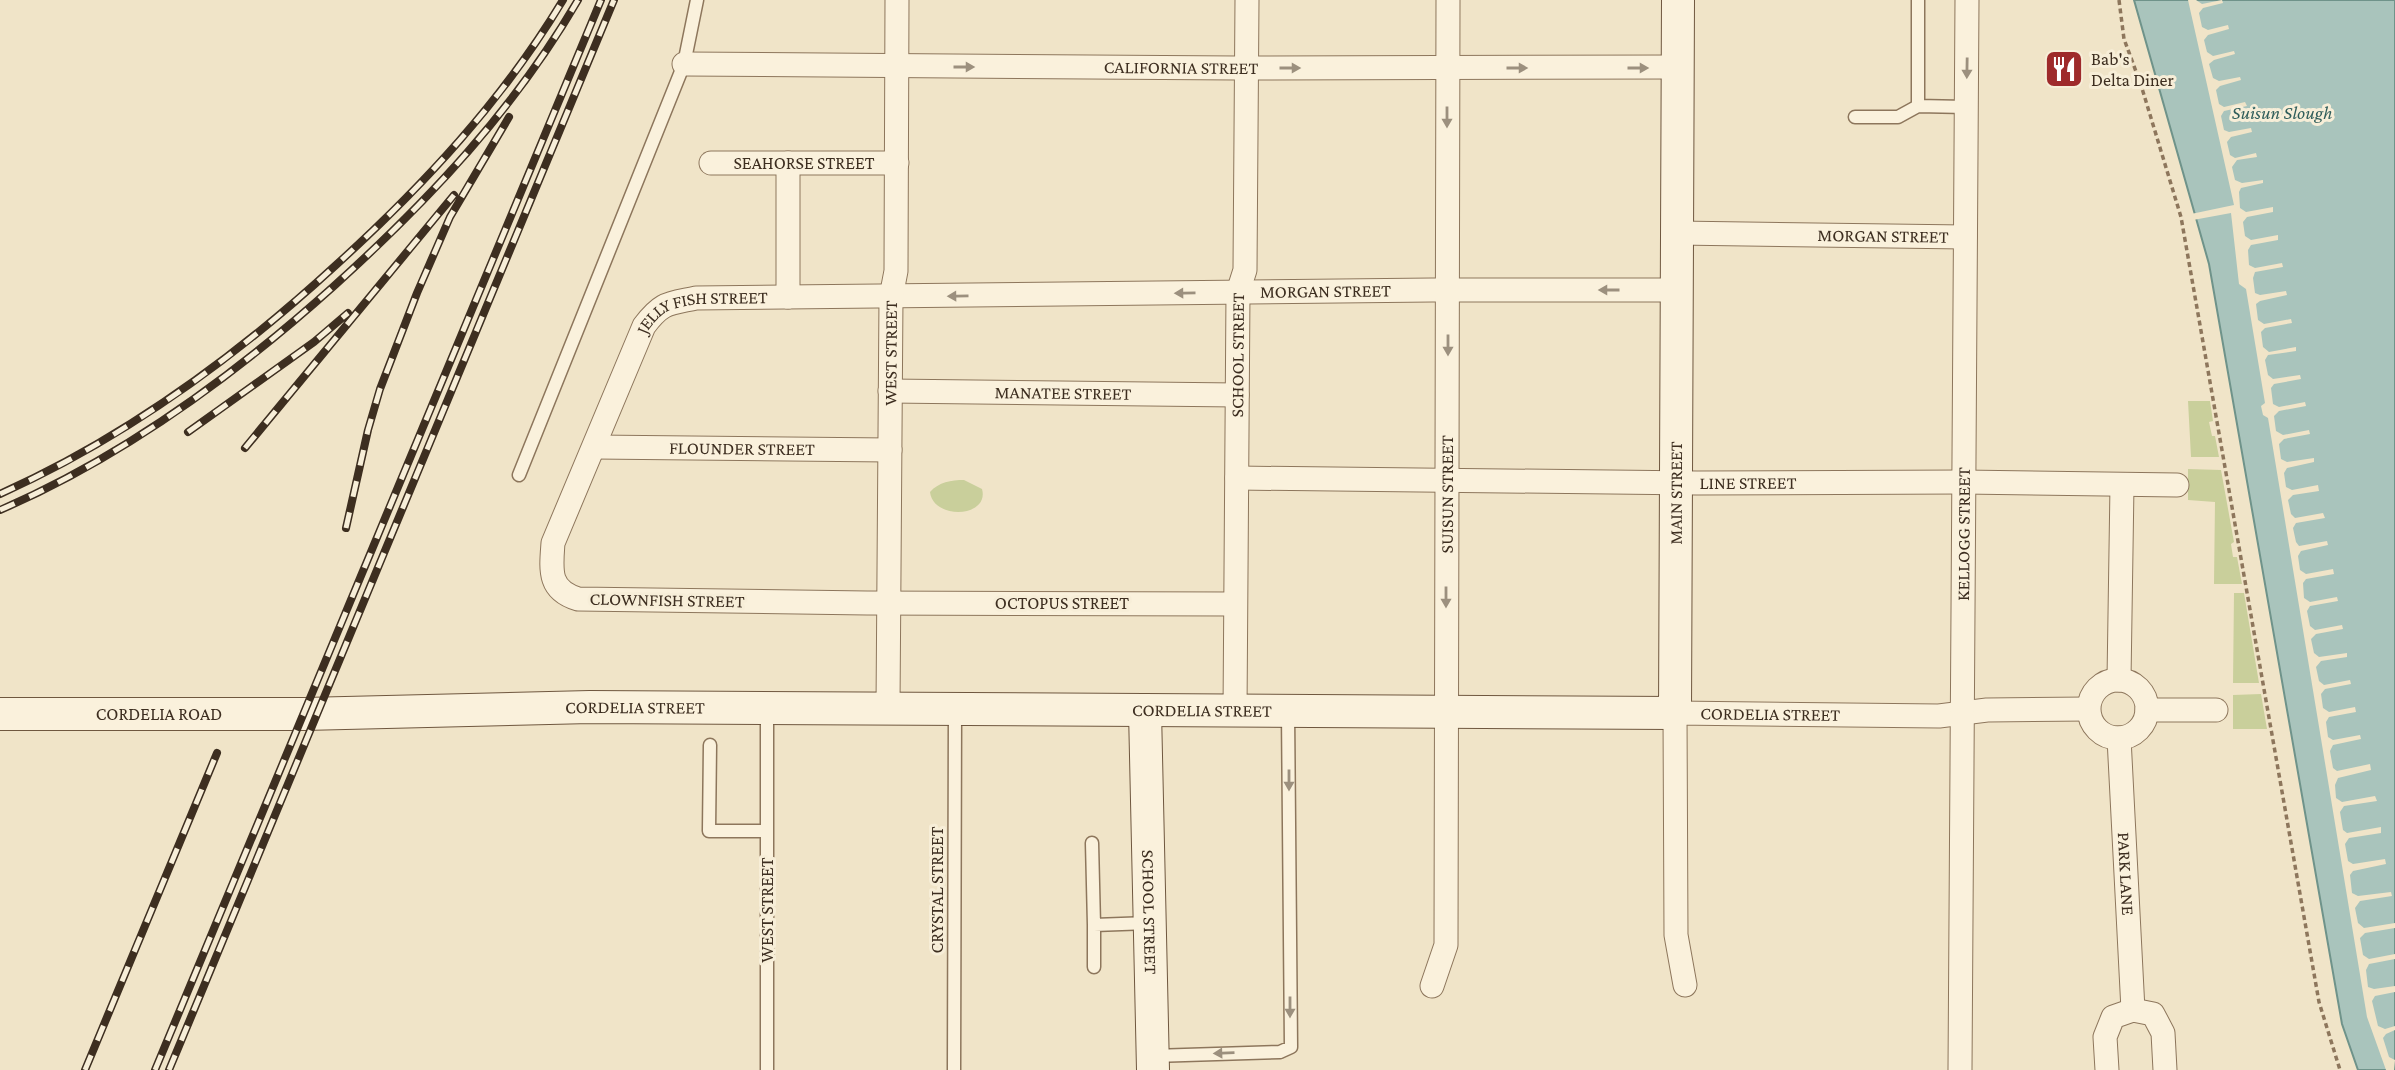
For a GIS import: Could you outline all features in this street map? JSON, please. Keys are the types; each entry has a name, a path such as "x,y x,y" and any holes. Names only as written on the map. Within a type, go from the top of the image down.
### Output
{"main road":[{"name":"MAIN STREET","path":"1675,713 1678,0"},
{"name":"CORDELIA STREET","path":"317,713 590,707 888,707 1235,712 1675,713"},
{"name":"SCHOOL STREET","path":"1145,711 1153,1063"},
{"name":"CORDELIA ROAD","path":"0,714 317,713"}],"street":[{"name":"WEST STREET","path":"888,707 891,297 896,271 897,0"},
{"name":"SCHOOL STREET","path":"1235,712 1238,292 1245,270 1247,0"},
{"name":"SUISUN STREET","path":"1432,986 1446,945 1448,0"},
{"name":"KELLOGG STREET","path":"1959,1070 1967,0"},
{"name":"CALIFORNIA STREET","path":"684,64 819,63 896,67 1678,67"},
{"name":"SEAHORSE STREET","path":"711,163 897,163"},
{"path":"788,163 788,298"},
{"name":"MORGAN STREET","path":"1677,233 1965,237"},
{"name":"MORGAN STREET","path":"891,297 1677,290"},
{"name":"JELLY FISH STREET","path":"595,447 644,326 658,308 696,298 891,297"},
{"name":"MANATEE STREET","path":"890,391 1237,395"},
{"name":"FLOUNDER STREET","path":"595,447 890,450"},
{"name":"CLOWNFISH STREET","path":"595,447 553,543 551,569 556,584 565,595 579,599 610,600 888,603"},
{"name":"LINE STREET","path":"1237,478 2177,485"},
{"path":"2119,680 2122,485"},
{"name":"OCTOPUS STREET","path":"888,603 1235,604"},
{"path":"2119,680 2136,686 2142,693 2147,710 2141,726 2135,732 2119,738 2110,737 2094,726 2088,709 2094,691 2101,685 2119,680"},
{"name":"CORDELIA STREET","path":"1675,713 1938,716 1961,712 2088,709"},
{"path":"2147,710 2216,710"},
{"name":"MAIN STREET","path":"1675,713 1676,935 1685,985"},
{"name":"PARK LANE","path":"2119,738 2133,1010"},
{"path":"2106,1070 2105,1037 2113,1017 2133,1010 2154,1014 2163,1033 2165,1070"}],"lane":[{"path":"519,475 684,64 697,0"},
{"path":"1918,0 1918,106"},
{"path":"1855,117 1898,117 1918,106 1966,107"},
{"name":"WEST STREET","path":"767,708 767,1070"},
{"name":"CRYSTAL STREET","path":"954,1070 955,709"},
{"path":"1153,1063 1280,1052 1291,1046 1288,712"},
{"path":"710,745 709,831 767,831"},
{"path":"1092,843 1094,967"},
{"path":"1094,925 1150,923"}],"path":[{"path":"2119,0 2124,39 2141,85 2181,217 2319,1002 2340,1070"}],"green space":[{"path":"2188,401 2210,401 2213,421 2209,422 2219,457 2191,457"},
{"path":"2188,469 2221,470 2234,542 2231,544 2233,557 2237,557 2242,584 2214,584 2215,502 2188,500"},
{"path":"964,480 982,489 982,499 978,506 960,512 950,511 933,501 930,492 937,486"},
{"path":"2234,593 2244,593 2259,683 2233,683"},
{"path":"2261,694 2267,729 2233,729 2233,695"}],"water":[{"name":"Suisun Slough","path":"2134,0 2395,0 2395,1070 2358,1070 2342,1024 2209,264"}],"pier":[{"path":"2188,0 2196,0 2202,4 2222,0 2223,3 2203,8 2199,13 2202,27 2208,30 2228,25 2229,29 2208,35 2204,40 2207,52 2213,56 2234,51 2235,54 2209,64 2213,78 2219,81 2240,77 2241,80 2220,86 2216,90 2219,104 2224,107 2245,102 2247,106 2224,111 2221,116 2224,130 2229,132 2251,128 2252,132 2231,137 2227,142 2230,155 2235,158 2256,153 2257,157 2237,160 2232,167 2235,180 2242,183 2263,180 2263,183 2241,188 2240,208 2246,212 2273,207 2273,212 2247,217 2243,222 2245,236 2251,240 2278,235 2278,240 2251,245 2248,250 2249,265 2255,268 2282,263 2283,267 2255,272 2255,293 2260,295 2286,291 2287,295 2256,304 2258,320 2264,324 2291,319 2292,323 2265,328 2261,332 2263,347 2269,352 2296,347 2296,351 2268,355 2265,360 2268,375 2273,379 2300,375 2301,379 2274,384 2271,388 2273,404 2279,407 2305,402 2306,406 2279,411 2274,416 2276,431 2283,435 2309,430 2310,434 2284,439 2279,444 2281,459 2287,462 2314,458 2314,462 2287,468 2284,473 2286,487 2292,490 2318,485 2319,491 2293,495 2288,500 2291,514 2295,518 2323,513 2325,518 2296,523 2293,528 2299,546 2327,541 2328,545 2301,551 2298,556 2300,570 2306,574 2333,569 2334,574 2306,579 2303,583 2304,598 2310,602 2337,597 2338,601 2310,606 2307,611 2310,626 2315,630 2342,625 2343,629 2316,634 2311,639 2314,653 2319,657 2347,653 2347,657 2321,661 2316,667 2319,681 2324,685 2350,680 2351,684 2325,689 2321,694 2323,708 2329,712 2355,707 2356,712 2329,717 2326,722 2328,737 2333,740 2360,735 2361,739 2333,745 2330,751 2333,768 2337,771 2370,764 2371,770 2338,778 2335,785 2336,798 2342,802 2375,796 2377,801 2344,806 2340,812 2343,830 2347,833 2381,827 2381,833 2349,838 2345,844 2348,861 2353,864 2385,859 2386,864 2353,871 2350,875 2352,893 2358,896 2391,892 2392,896 2360,901 2355,908 2358,923 2364,928 2395,923 2395,928 2365,933 2360,938 2363,955 2369,959 2395,954 2395,959 2369,964 2366,970 2368,987 2374,989 2395,986 2395,992 2375,996 2372,1001 2378,1026 2385,1029 2395,1026 2395,1030 2383,1038 2389,1057 2395,1060 2394,1070 2386,1070 2367,1017 2268,418 2263,415 2261,406 2265,403 2246,289 2239,284 2231,213 2193,220 2191,214 2234,205"}],"railway":[{"path":"0,494 91,448 135,421 219,363 298,299 400,204 460,140 540,37 563,0"},
{"path":"0,510 90,465 176,412 257,351 334,286 403,221 467,152 526,79 578,0"},
{"path":"155,1070 601,0"},
{"path":"169,1070 614,0"},
{"path":"346,528 380,389 417,293 450,217 509,117"},
{"path":"245,448 454,195"},
{"path":"188,432 314,342 348,313"},
{"path":"85,1070 217,753"}],"place":[{"name":"Bab's Delta Diner","path":"2064,69"}]}
